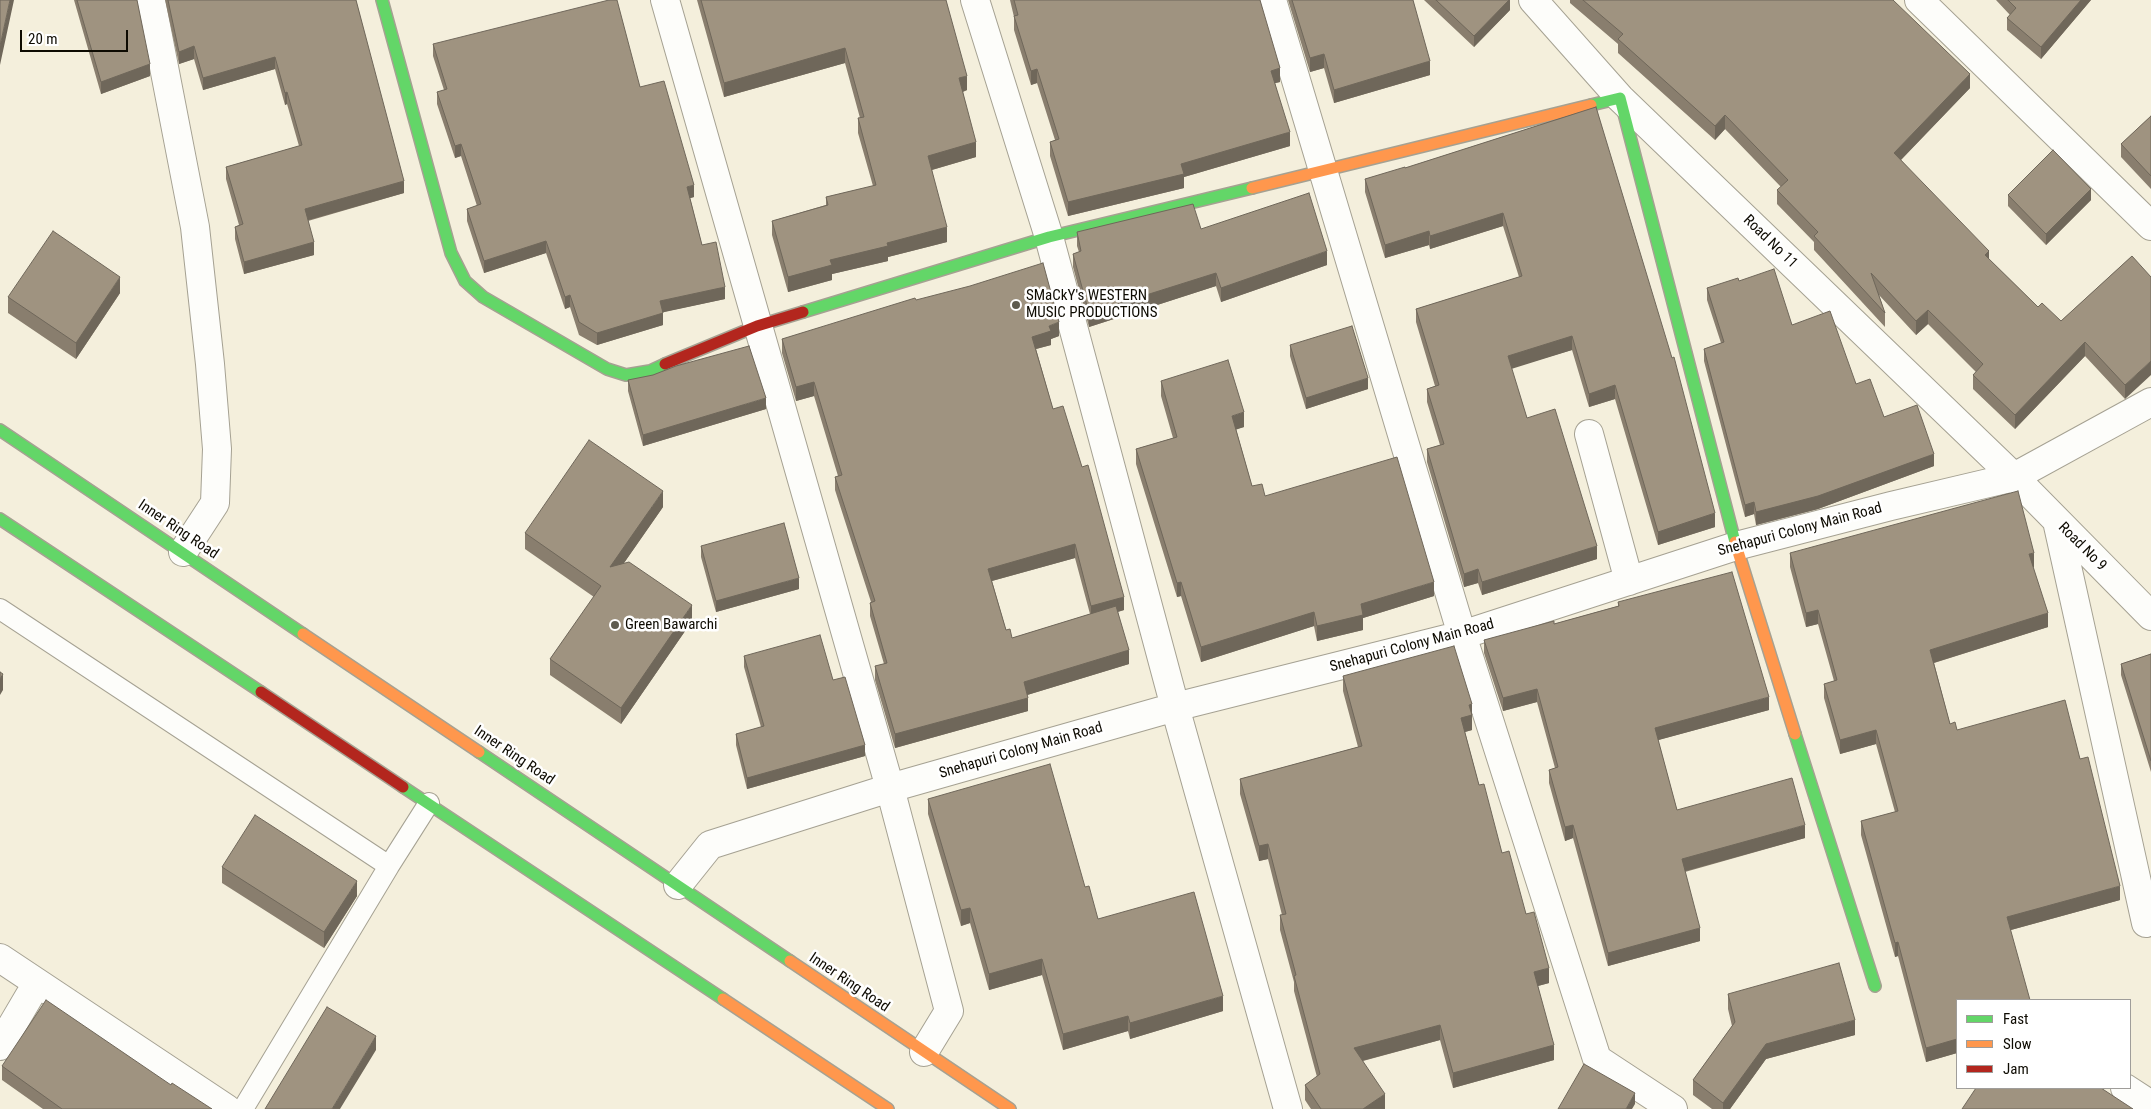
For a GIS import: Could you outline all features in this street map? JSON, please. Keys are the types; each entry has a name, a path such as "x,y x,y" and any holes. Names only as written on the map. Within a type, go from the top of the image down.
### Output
{"main road":[{"path":"382,0 451,253 465,281 477,291 606,369 626,375 650,371 756,326 1049,237 1620,98 1736,546 1875,986"},
{"name":"Inner Ring Road","path":"0,430 1010,1109"},
{"path":"0,519 888,1109"}],"street":[{"path":"151,0 195,227 210,364 216,449 216,503 184,552"},
{"path":"665,0 756,326 890,788 949,1011 924,1052"},
{"path":"975,0 1049,237 1175,706 1288,1109"},
{"path":"1272,0 1462,636 1597,1059 1673,1109"},
{"name":"Road No 11","path":"1533,0 1620,98 2014,477"},
{"path":"1919,0 2151,226"},
{"name":"Snehapuri Colony Main Road","path":"678,885 710,845 890,788 1175,706 1462,636 1736,546 2014,477 2151,402"},
{"path":"1589,434 1629,581"},
{"name":"Road No 9","path":"2014,477 2151,616"},
{"path":"2057,522 2146,923"},
{"path":"0,958 228,1109"},
{"path":"0,1046 37,983"},
{"path":"2127,1089 2151,1105"}],"lane":[{"path":"0,609 389,866"},
{"path":"244,1109 389,866 430,803"}],"building":[{"path":"0,0 10,0 0,46"},
{"path":"77,0 137,0 150,64 101,82"},
{"path":"168,0 356,0 404,181 305,209 314,242 244,262 235,227 243,224 226,167 302,145 287,92 285,93 275,57 203,78 194,46 179,52"},
{"path":"609,0 617,0 640,87 664,81 694,185 687,187 702,245 716,242 725,287 660,301 663,313 597,333 579,322 570,295 565,297 546,241 484,261 467,209 481,204 461,144 455,146 437,92 447,89 433,44"},
{"path":"701,0 946,0 967,76 959,78 976,142 928,156 947,227 887,243 888,246 830,260 832,265 788,277 772,221 828,205 826,197 876,185 858,118 864,117 845,48 724,83"},
{"path":"1014,0 1260,0 1280,68 1271,71 1290,132 1181,164 1184,174 1068,202 1050,142 1059,139 1037,69 1031,71 1014,16 1018,15"},
{"path":"1292,0 1413,0 1430,61 1334,90 1324,54 1310,58"},
{"path":"1436,0 1509,0 1474,36"},
{"path":"1583,0 1893,0 1970,74 1894,153 1989,251 1985,255 2038,307 2042,303 2061,321 2132,256 2151,277 2151,361 2125,385 2085,342 2015,415 1973,375 1983,364 1928,310 1916,321 1871,273 1885,313 1814,236 1818,232 1777,190 1788,180 1725,115 1715,126 1618,39 1623,34"},
{"path":"2008,0 2081,0 2041,47 2007,18 2016,8"},
{"path":"1596,107 1672,358 1674,357 1715,513 1658,532 1615,385 1589,394 1572,336 1508,356 1527,418 1555,409 1597,546 1482,582 1478,569 1464,574 1427,449 1444,444 1427,389 1439,385 1416,309 1522,276 1503,213 1430,236 1429,231 1385,245 1365,179"},
{"path":"2151,116 2151,176 2121,144"},
{"path":"2053,150 2091,189 2046,234 2008,195"},
{"path":"1309,193 1327,251 1221,288 1216,273 1089,313 1073,254 1081,251 1077,232 1193,204 1201,229"},
{"path":"53,231 120,277 76,343 8,297"},
{"path":"1043,263 1059,322 1049,326 1051,331 1032,337 1053,409 1063,406 1082,467 1088,465 1124,597 1091,606 1075,544 988,569 1006,630 1010,629 1012,638 1116,606 1129,650 1024,682 1028,698 895,734 875,666 887,663 870,603 875,601 835,477 842,475 814,382 796,387 782,339 915,298 916,300 970,286"},
{"path":"1774,269 1792,325 1830,311 1856,384 1870,379 1884,417 1917,405 1934,454 1818,496 1756,512 1754,502 1745,505 1704,349 1724,342 1707,288 1738,278 1739,281"},
{"path":"1352,326 1368,378 1306,398 1290,345"},
{"path":"749,346 766,398 643,435 628,380 653,375 676,366"},
{"path":"1228,360 1244,412 1232,416 1252,486 1262,484 1265,496 1397,457 1434,582 1361,604 1363,615 1317,626 1314,612 1201,647 1181,582 1177,583 1136,449 1177,437 1161,381"},
{"path":"589,440 663,491 610,567 629,562 692,605 621,708 550,659 601,586 525,533"},
{"path":"2018,491 2034,553 2029,554 2048,613 1930,650 1950,724 1955,722 1957,730 2065,700 2080,759 2088,757 2120,886 2007,917 2030,999 1956,999 1956,1039 1926,1048 1898,942 1895,943 1861,821 1898,811 1876,730 1840,740 1824,684 1837,680 1818,610 1806,613 1790,553"},
{"path":"784,523 799,578 716,601 701,546"},
{"path":"1732,572 1769,697 1655,728 1677,810 1792,778 1805,825 1682,859 1700,928 1608,953 1573,825 1565,827 1549,770 1558,767 1537,689 1503,698 1484,640 1554,621 1554,624 1619,606 1618,602"},
{"path":"820,635 833,680 845,677 865,745 747,778 736,734 764,726 744,656"},
{"path":"1454,646 1472,704 1469,705 1472,715 1461,718 1479,785 1484,784 1502,853 1509,851 1526,914 1534,912 1549,968 1534,972 1554,1045 1453,1073 1440,1025 1354,1048 1385,1094 1363,1109 1321,1109 1305,1085 1320,1074 1280,915 1286,914 1268,844 1259,846 1240,779 1362,746 1343,676"},
{"path":"2151,654 2151,761 2121,664"},
{"path":"1050,764 1085,887 1089,886 1098,919 1194,892 1223,996 1130,1023 1128,1016 1063,1034 1042,959 989,974 970,908 961,910 928,799"},
{"path":"255,815 357,881 324,932 222,867"},
{"path":"1839,963 1855,1020 1766,1044 1723,1103 1693,1080 1735,1022 1728,994"},
{"path":"46,1000 171,1085 172,1083 212,1109 62,1109 2,1066"},
{"path":"327,1007 376,1036 332,1109 265,1109"},
{"path":"1584,1064 1635,1093 1626,1109 1558,1109"},
{"path":"1975,1089 2103,1089 2133,1109 1962,1109"}],"traffic: fast":[{"path":"382,0 451,253 465,281 483,297 607,369 626,375 650,371 665,364"},
{"path":"1591,105 1620,98 1735,542"},
{"path":"803,312 1049,237 1252,188"},
{"path":"0,430 303,634"},
{"path":"0,519 261,692"},
{"path":"1795,734 1875,986"},
{"path":"479,752 790,961"},
{"path":"403,787 723,999"}],"traffic: slow":[{"path":"1252,188 1591,105"},
{"path":"1735,542 1795,734"},
{"path":"303,634 479,752"},
{"path":"790,961 1010,1109"},
{"path":"723,999 888,1109"}],"traffic: jam":[{"path":"665,364 757,326 803,312"},
{"path":"261,692 403,787"}],"place":[{"name":"SMaCkY's WESTERN MUSIC PRODUCTIONS","path":"1016,305"},
{"name":"Green Bawarchi","path":"615,625"}]}
